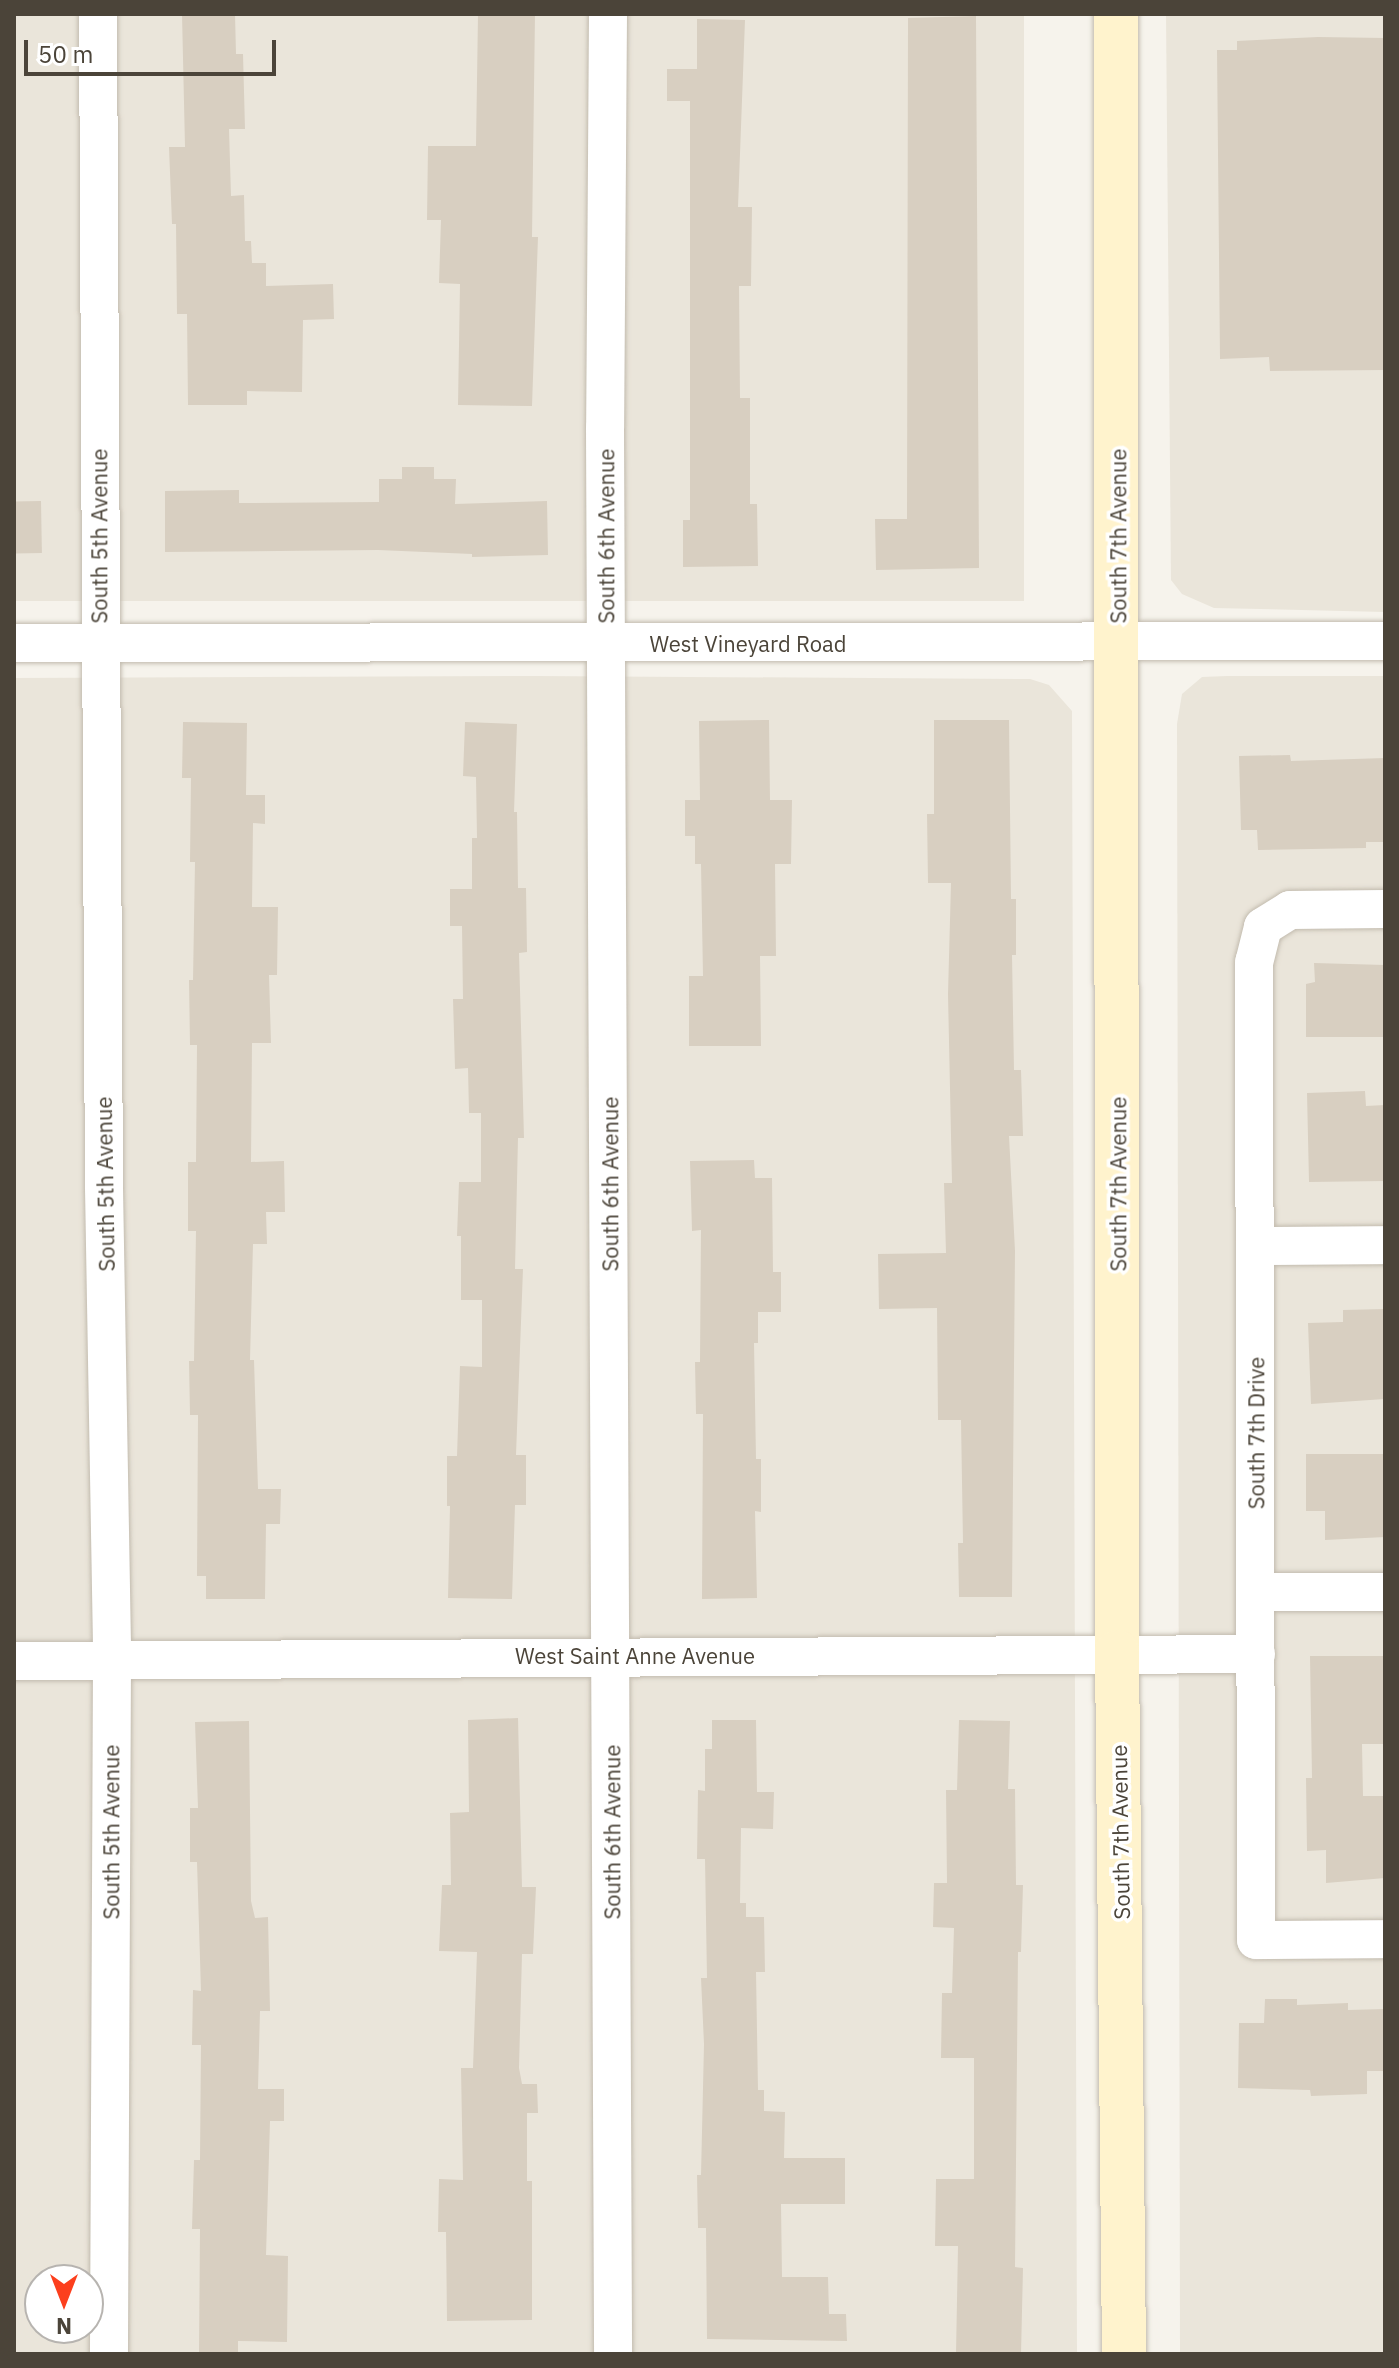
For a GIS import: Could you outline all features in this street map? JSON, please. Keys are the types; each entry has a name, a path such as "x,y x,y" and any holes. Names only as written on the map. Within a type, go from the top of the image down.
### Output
{"main road":[{"name":"South 7th Avenue","path":"1116,14 1117,1652 1124,2354"}],"street":[{"name":"South 5th Avenue","path":"98,14 100,642 112,1659 109,2354"},
{"name":"South 6th Avenue","path":"608,14 606,644 613,2354"},
{"name":"West Vineyard Road","path":"14,643 1385,641"},
{"name":"South 7th Drive","path":"1385,909 1290,910 1263,927 1254,962 1256,1940 1385,1939"},
{"path":"1255,1246 1385,1245"},
{"path":"1256,1592 1385,1592"},
{"name":"West Saint Anne Avenue","path":"14,1661 1117,1652 1256,1654"}],"shaded area":[{"path":"14,14 1024,14 1024,601 14,601"},
{"path":"1166,14 1385,14 1385,612 1214,608 1182,594 1171,580"},
{"path":"537,676 1030,679 1049,685 1072,711 1077,2354 14,2354 14,678"},
{"path":"1385,676 1385,2354 1180,2354 1177,724 1182,694 1202,677"}],"building":[{"path":"182,14 235,14 236,54 243,54 245,129 229,129 231,196 244,195 245,241 251,241 252,263 266,263 266,286 333,284 334,319 303,320 302,392 247,391 247,405 188,405 187,314 177,314 176,224 172,224 169,147 185,147"},
{"path":"478,14 535,14 532,237 538,237 532,406 458,405 460,284 439,283 441,220 427,220 428,146 476,146"},
{"path":"976,16 979,568 876,570 875,519 907,519 908,18"},
{"path":"697,19 745,20 738,207 752,207 751,286 739,286 740,398 750,398 750,504 757,504 758,566 683,567 683,520 690,520 690,101 667,101 667,69 697,69"},
{"path":"1385,38 1385,370 1270,371 1269,357 1220,359 1217,50 1237,50 1237,41"},
{"path":"402,467 434,467 434,479 456,479 455,504 547,501 548,555 472,557 472,554 378,550 165,552 165,491 239,490 239,503 379,502 379,479 402,479"},
{"path":"14,501 41,501 42,553 15,553"},
{"path":"769,720 770,800 792,800 791,864 775,864 776,956 760,956 761,1046 689,1046 689,976 703,976 701,864 695,864 695,836 685,836 685,800 700,800 699,721"},
{"path":"934,720 1009,720 1011,899 1016,899 1016,955 1012,955 1014,1070 1021,1070 1023,1136 1009,1136 1015,1251 1012,1597 959,1597 958,1543 963,1543 961,1420 938,1420 937,1308 879,1309 878,1254 946,1253 944,1183 952,1183 948,994 951,883 928,883 927,814 934,814"},
{"path":"183,722 247,723 246,795 265,795 265,824 253,823 252,907 278,907 277,975 269,975 271,1043 252,1043 251,1162 284,1161 285,1212 266,1212 267,1244 253,1244 250,1360 254,1360 258,1489 281,1489 280,1524 266,1524 265,1599 206,1599 206,1576 197,1576 198,1415 190,1415 189,1361 194,1361 196,1231 188,1231 188,1162 196,1162 197,1045 190,1045 189,980 193,980 195,862 190,862 191,778 182,778"},
{"path":"465,722 517,724 514,812 517,812 518,888 526,888 527,952 519,953 524,1138 518,1138 515,1269 523,1269 516,1455 526,1455 526,1505 515,1505 512,1599 448,1598 450,1506 447,1506 447,1456 457,1456 460,1366 482,1367 482,1300 461,1300 461,1236 457,1236 459,1182 481,1182 481,1113 469,1113 468,1068 455,1069 453,999 463,999 462,926 450,926 450,889 472,889 472,838 477,838 476,777 463,776"},
{"path":"1290,755 1291,761 1385,758 1385,842 1366,842 1366,848 1258,850 1257,830 1241,830 1239,756"},
{"path":"1314,963 1385,965 1385,1037 1306,1037 1306,984 1315,982"},
{"path":"1365,1091 1366,1106 1385,1105 1385,1181 1309,1182 1307,1093"},
{"path":"754,1160 755,1178 772,1178 773,1272 781,1272 781,1312 758,1312 758,1343 754,1343 756,1459 761,1459 761,1512 755,1511 757,1598 702,1599 703,1414 696,1414 695,1362 700,1362 701,1230 692,1231 690,1161"},
{"path":"1385,1309 1385,1399 1311,1404 1308,1323 1343,1322 1343,1310"},
{"path":"1306,1454 1385,1454 1385,1537 1325,1540 1325,1511 1306,1511"},
{"path":"1310,1656 1385,1656 1385,1744 1362,1744 1363,1796 1385,1796 1385,1878 1326,1883 1326,1850 1307,1851 1306,1778 1312,1778"},
{"path":"518,1718 522,1887 536,1887 533,1954 522,1954 519,2068 522,2084 537,2084 538,2113 527,2113 527,2181 532,2181 532,2320 447,2321 446,2232 438,2232 439,2179 463,2180 461,2068 473,2068 477,1952 439,1951 442,1885 451,1885 450,1813 469,1812 468,1720"},
{"path":"712,1720 756,1720 757,1792 774,1792 773,1829 741,1828 740,1903 746,1903 746,1917 764,1917 765,1972 756,1972 758,2090 764,2090 764,2111 785,2112 784,2158 845,2158 845,2204 781,2204 782,2277 828,2277 829,2314 846,2314 847,2341 707,2339 706,2228 698,2228 697,2175 701,2175 704,2044 701,1978 707,1978 705,1859 697,1859 698,1790 705,1791 705,1749 712,1749"},
{"path":"959,1720 1010,1721 1008,1789 1015,1789 1016,1885 1023,1885 1021,1952 1018,1952 1015,2267 1023,2268 1021,2354 956,2354 958,2246 935,2246 936,2179 974,2179 974,2058 941,2058 942,1993 952,1993 954,1928 933,1927 934,1883 947,1883 946,1790 957,1790"},
{"path":"249,1721 251,1901 255,1918 268,1917 270,2011 260,2011 258,2089 284,2089 284,2121 270,2121 266,2255 288,2256 287,2342 238,2341 238,2354 199,2354 200,2229 192,2229 194,2160 200,2160 201,2045 192,2045 193,1990 201,1991 197,1862 190,1862 190,1808 198,1808 195,1722"},
{"path":"1265,1999 1297,1999 1297,2005 1348,2003 1348,2010 1385,2009 1385,2071 1367,2071 1367,2094 1311,2096 1310,2090 1238,2088 1239,2023 1264,2023"}]}
